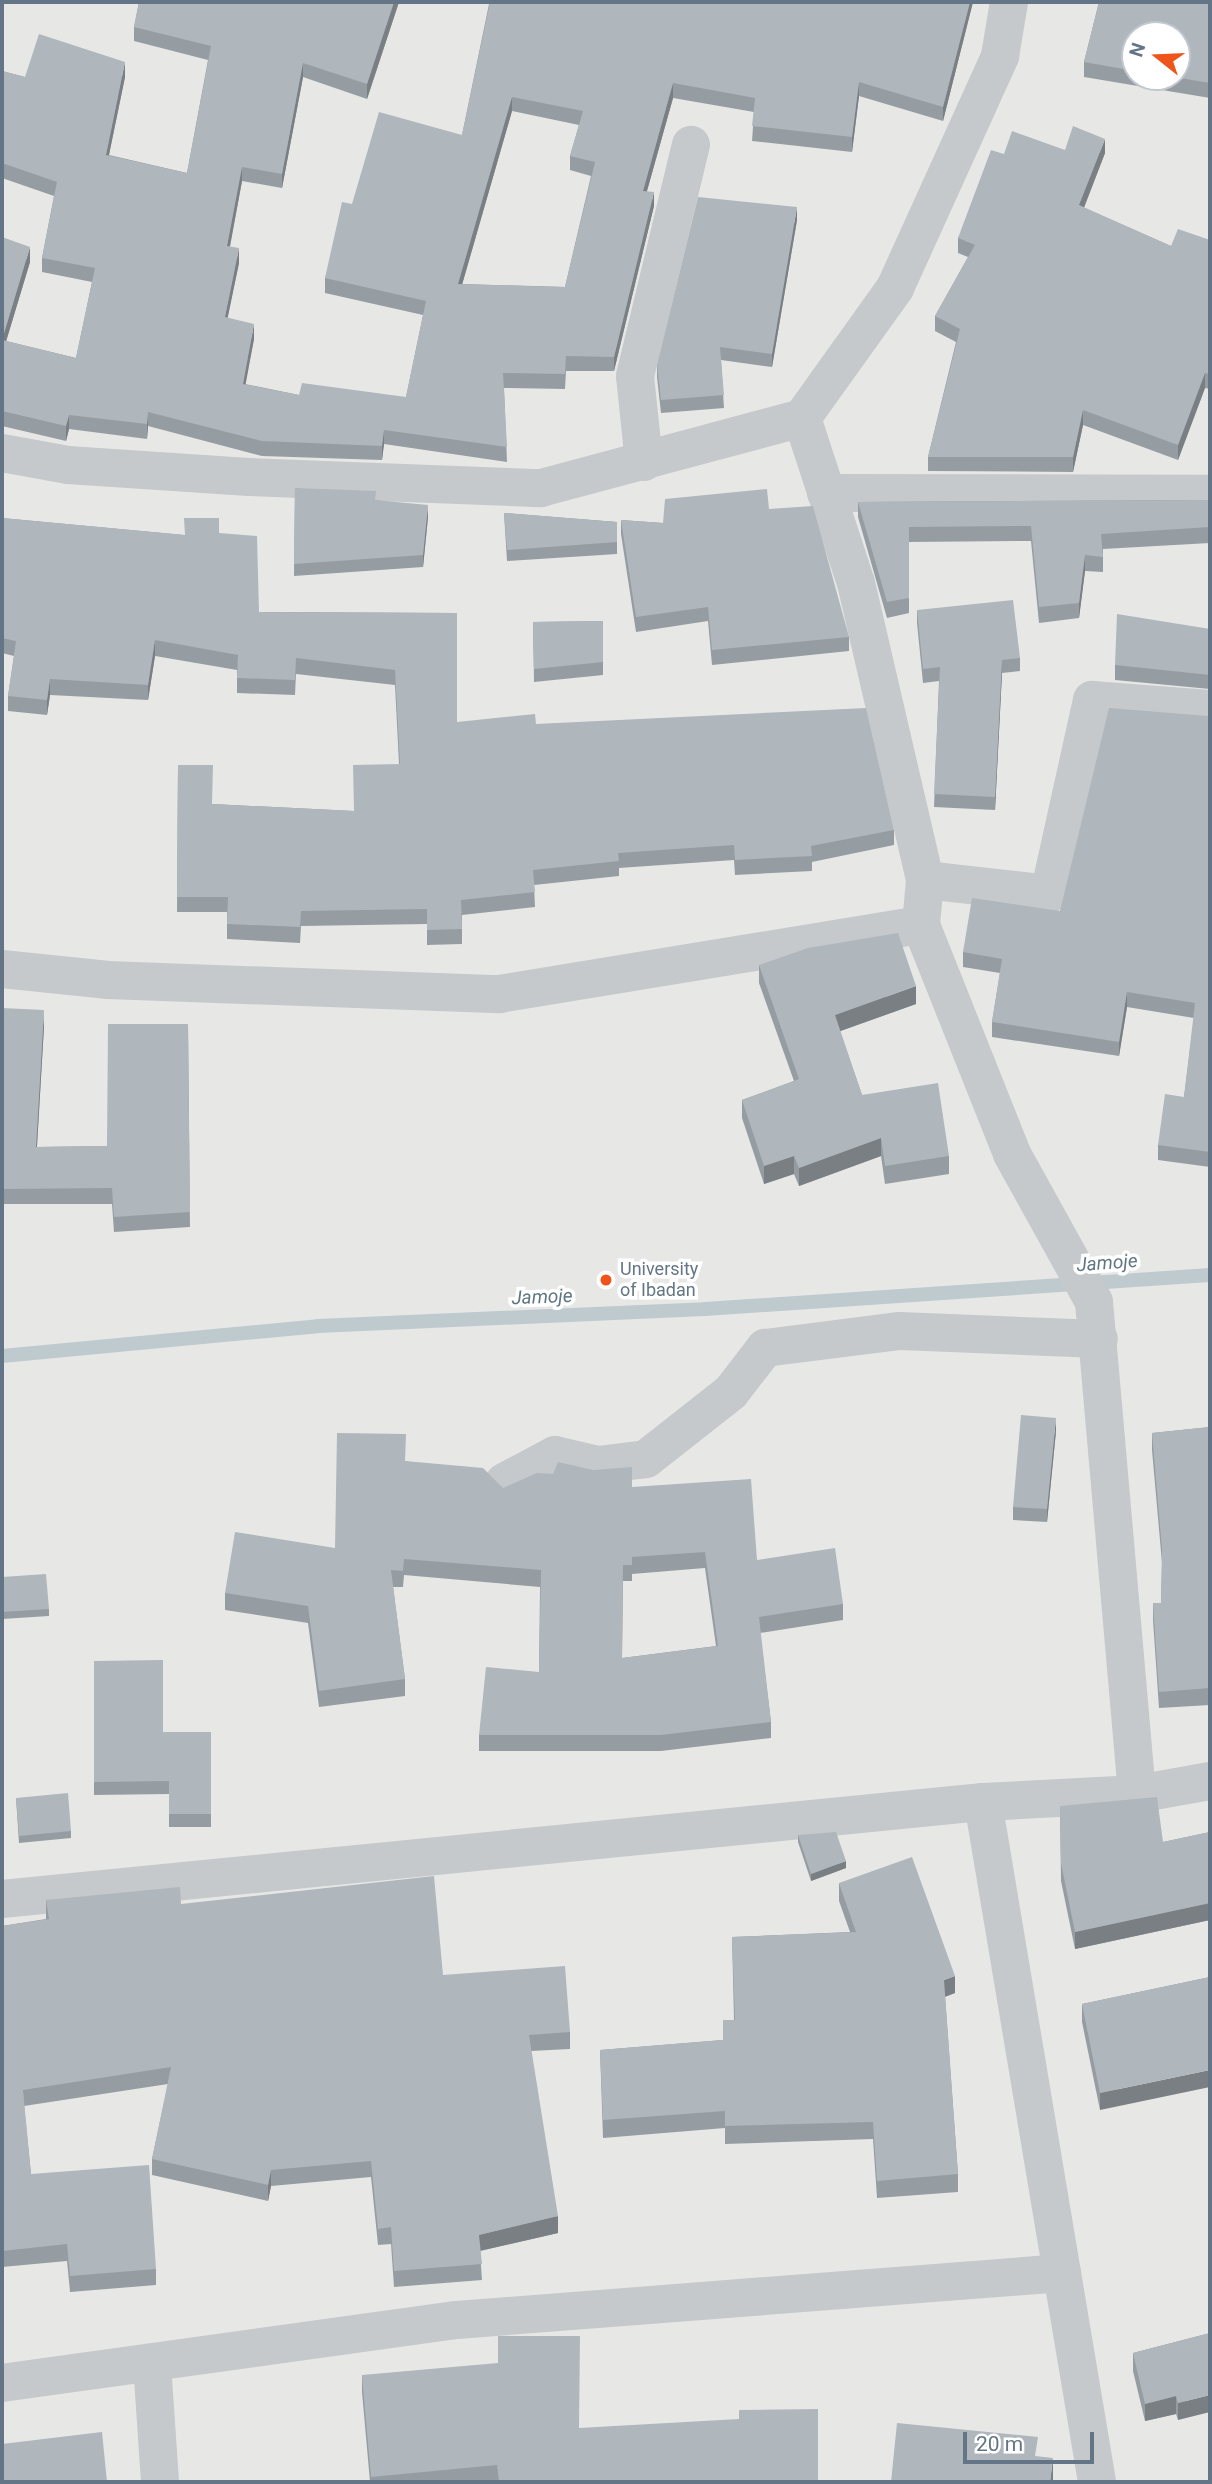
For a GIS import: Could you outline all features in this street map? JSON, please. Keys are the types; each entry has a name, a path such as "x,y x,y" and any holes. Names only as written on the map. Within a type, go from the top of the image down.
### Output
{"street":[{"path":"2,453 68,464 221,475 541,488 802,418 895,288 1000,56 1009,2"},
{"path":"645,462 635,376 691,145"},
{"path":"802,418 856,583 925,880 921,925 1012,1154 1094,1302 1137,1794"},
{"path":"826,493 1210,494"},
{"path":"925,880 1049,894 1092,700 1210,709"},
{"path":"2,969 108,980 499,994 921,925"},
{"path":"504,1482 555,1455 598,1465 646,1459 731,1392 742,1370 765,1348 900,1331 1099,1339"},
{"path":"2,1899 983,1802 1137,1794 1210,1782"},
{"path":"983,1802 1097,2482"},
{"path":"2,2383 457,2320 1062,2273"},
{"path":"152,2364 160,2482"}],"shaded area":[{"name":"University of Ibadan","path":"2,2 1210,2 1210,2482 2,2482"}],"building":[{"path":"139,2 394,2 367,84 303,63 282,174 242,167 227,246 239,248 225,317 254,324 243,384 299,395 302,383 406,397 426,301 325,278 342,202 352,204 379,112 462,135 490,2 970,2 943,107 859,82 852,137 752,126 755,98 673,83 643,191 654,192 614,357 566,356 565,374 503,373 507,447 384,430 382,446 262,441 148,412 147,424 69,415 66,426 2,411 2,340 76,358 95,268 42,258 57,182 2,163 2,71 25,77 39,34 125,62 106,155 187,173 211,46 134,27","holes":["512,97 583,111 570,156 595,162 565,287 458,284"]},
{"path":"1099,2 1210,2 1210,83 1191,80 1191,21 1121,21 1121,69 1084,62"},
{"path":"1073,126 1105,139 1079,205 1171,246 1178,229 1210,240 1210,374 1205,373 1178,445 1083,410 1073,457 928,457 960,329 935,316 975,245 958,238 991,150 1004,154 1012,131 1065,150"},
{"path":"698,197 797,207 772,354 720,347 724,395 661,400 657,365"},
{"path":"2,237 30,247 2,340"},
{"path":"295,488 376,491 375,500 428,505 423,555 294,564"},
{"path":"767,489 769,509 813,506 849,637 712,650 708,607 636,617 621,520 663,523 665,499"},
{"path":"1210,500 1210,527 1101,534 1103,557 1085,555 1079,603 1039,607 1031,526 909,527 909,598 887,602 858,502"},
{"path":"504,513 617,522 617,542 507,550"},
{"path":"2,518 185,535 184,518 219,518 219,533 257,536 259,612 457,613 457,722 535,714 536,724 866,708 894,830 811,846 812,856 735,860 734,845 618,853 619,861 533,870 535,892 461,900 462,929 427,930 427,909 301,911 300,927 227,924 228,897 177,897 178,765 213,765 212,804 354,811 353,765 400,764 395,670 296,658 295,680 237,678 238,655 155,640 148,685 50,679 47,700 8,696 16,641 2,638"},
{"path":"1013,600 1020,658 1002,660 995,797 934,794 940,667 923,669 917,610"},
{"path":"1117,614 1210,629 1210,675 1115,665"},
{"path":"603,621 603,662 534,669 533,622"},
{"path":"1109,708 1210,715 1210,1152 1158,1145 1165,1094 1184,1097 1195,1003 1127,992 1119,1042 992,1022 1002,959 963,952 972,898 1060,911"},
{"path":"898,933 916,986 835,1015 862,1095 938,1083 949,1156 885,1166 881,1138 799,1168 794,1156 764,1166 742,1100 799,1079 759,965 808,948"},
{"path":"2,1008 44,1010 36,1147 107,1146 108,1024 188,1024 190,1212 114,1217 112,1188 2,1189"},
{"path":"1021,1415 1056,1418 1047,1509 1013,1507"},
{"path":"1210,1427 1210,1688 1159,1692 1153,1603 1161,1603 1162,1549 1152,1433"},
{"path":"337,1433 406,1434 405,1461 483,1468 503,1488 537,1473 553,1474 558,1462 593,1470 632,1467 632,1487 751,1479 757,1560 835,1548 843,1604 759,1617 771,1722 661,1735 479,1735 486,1667 539,1672 541,1570 404,1559 403,1571 391,1570 405,1679 319,1691 308,1606 225,1593 235,1532 335,1548","holes":["705,1552 718,1646 622,1658 623,1565 632,1565 632,1557"]},
{"path":"46,1574 49,1609 2,1612 2,1577"},
{"path":"163,1660 163,1732 211,1732 211,1814 169,1814 169,1781 94,1782 94,1661"},
{"path":"68,1793 71,1831 19,1836 16,1798"},
{"path":"1157,1797 1163,1842 1210,1832 1210,1903 1075,1932 1061,1863 1060,1806"},
{"path":"836,1832 846,1861 811,1874 798,1835"},
{"path":"912,1857 955,1976 944,1980 958,2174 877,2181 873,2122 725,2126 725,2111 603,2120 600,2050 723,2040 723,2020 735,2020 732,1937 856,1932 839,1883"},
{"path":"434,1876 443,1975 565,1966 570,2032 529,2035 558,2216 479,2235 482,2264 394,2271 391,2227 378,2229 371,2161 271,2170 268,2185 152,2159 171,2067 23,2090 31,2174 149,2165 156,2269 70,2276 67,2244 2,2251 2,1926 49,1919 46,1900 180,1887 181,1904"},
{"path":"1210,1977 1210,2070 1100,2093 1082,2004"},
{"path":"1210,2333 1210,2395 1178,2403 1176,2396 1145,2404 1133,2353"},
{"path":"498,2336 580,2336 579,2428 739,2419 739,2410 818,2409 818,2482 499,2482 497,2465 371,2477 362,2375 498,2363"},
{"path":"897,2423 1038,2437 1035,2456 1053,2458 1050,2482 891,2482"},
{"path":"102,2432 107,2482 2,2482 2,2444"}],"waterway":[{"name":"Jamoje","path":"2,1356 318,1326 705,1309 1210,1275"}],"place":[{"name":"University of Ibadan","path":"606,1280"}]}
